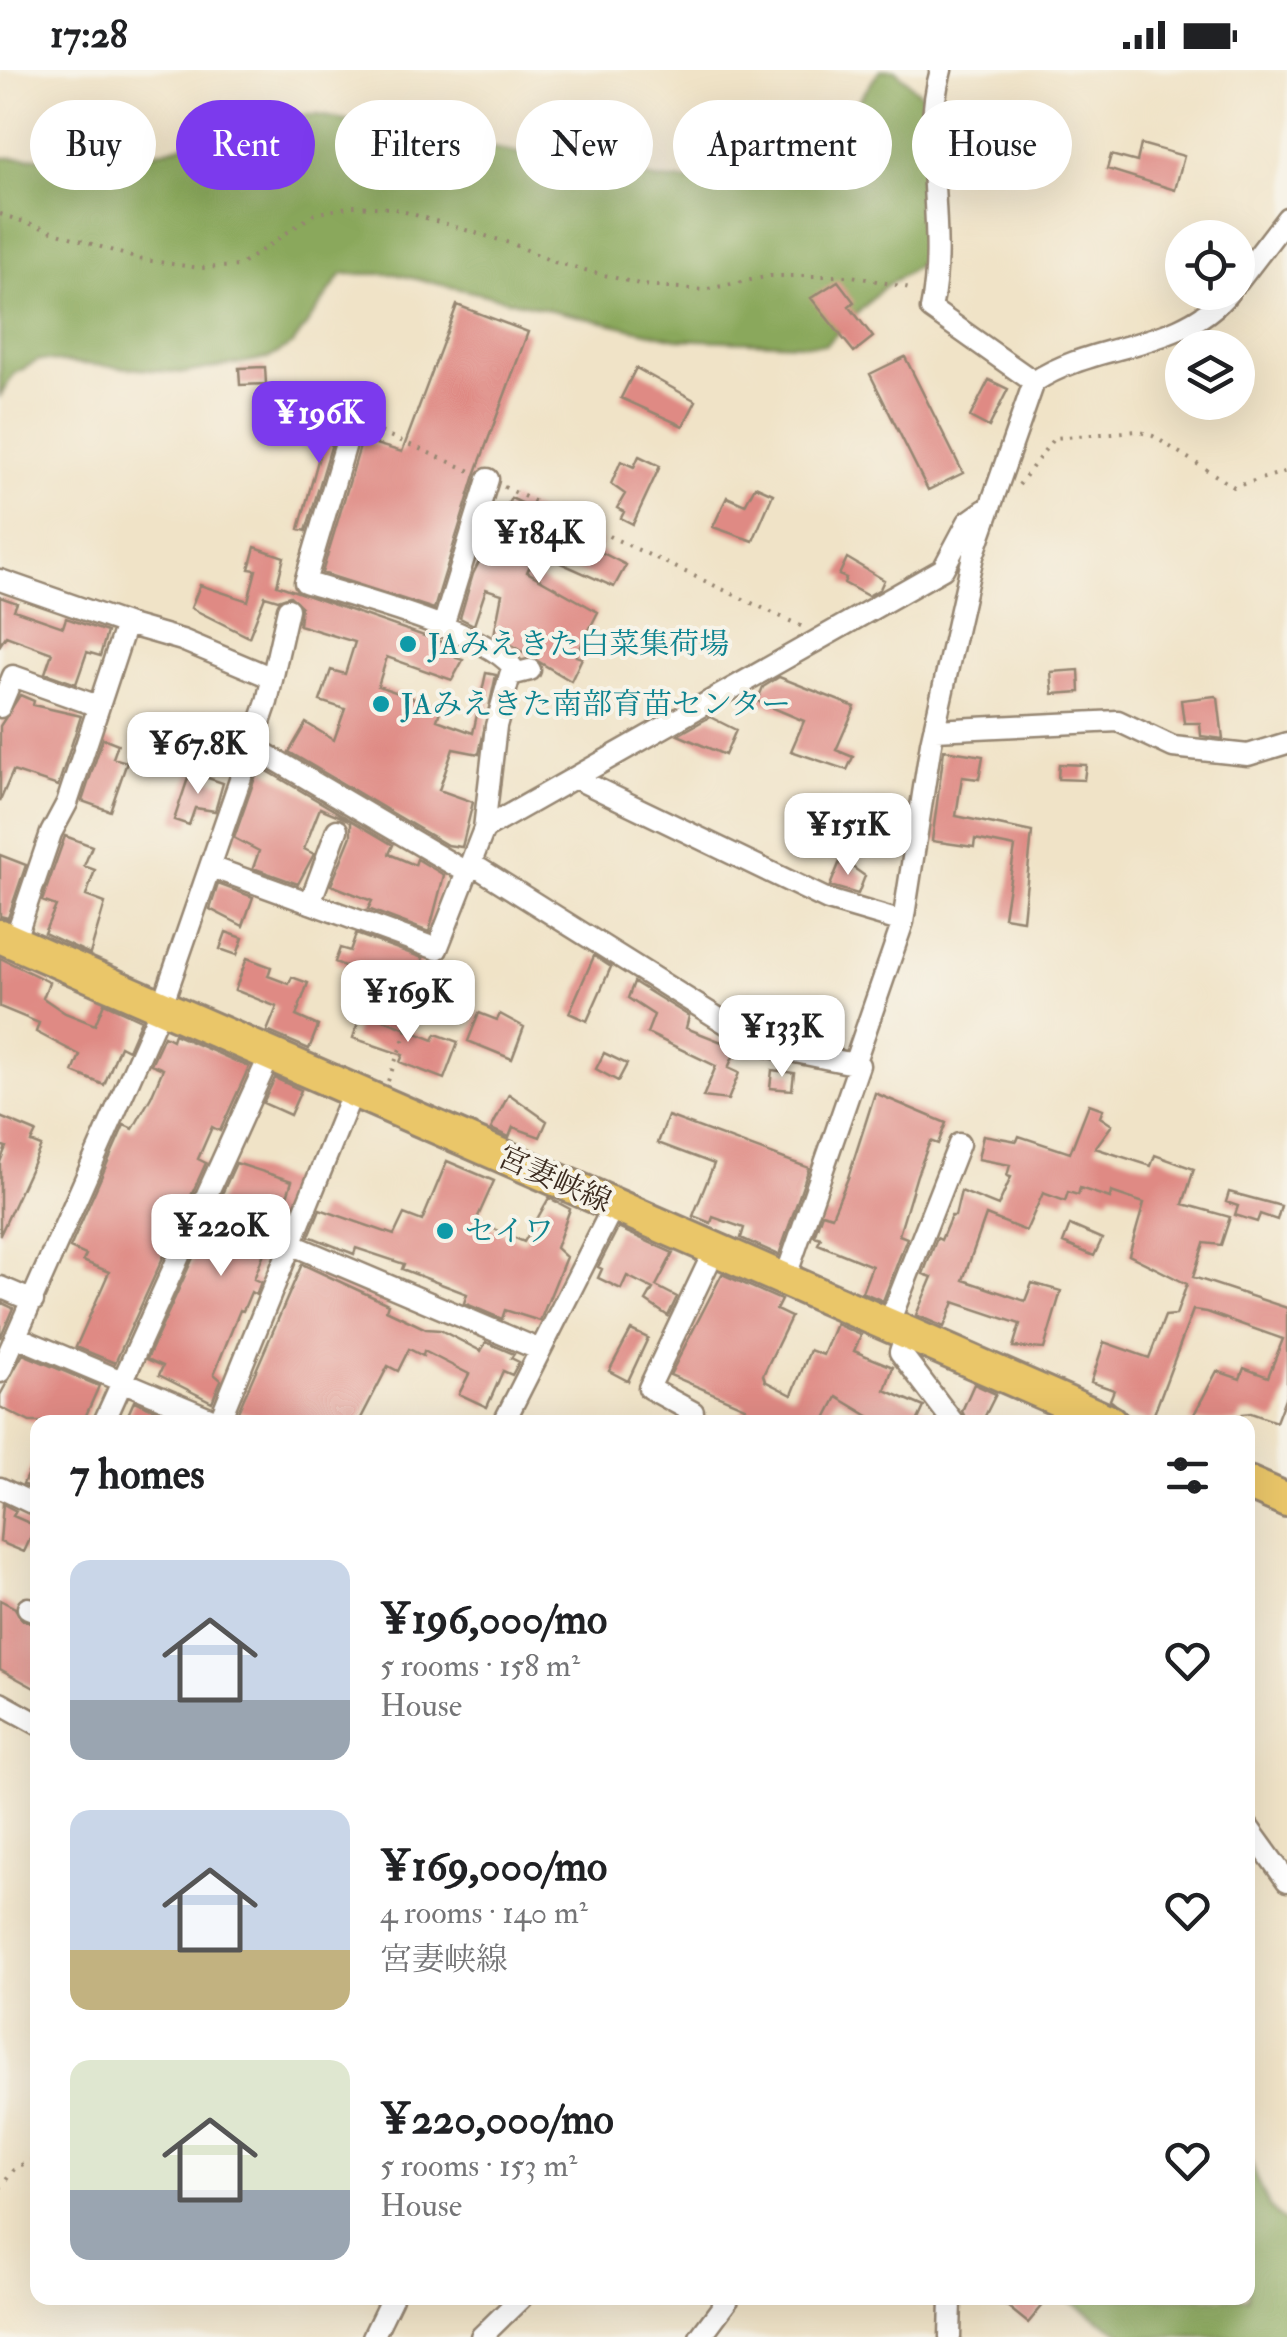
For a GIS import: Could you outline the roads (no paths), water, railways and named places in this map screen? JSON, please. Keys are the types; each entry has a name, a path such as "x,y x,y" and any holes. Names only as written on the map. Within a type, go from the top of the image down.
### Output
{"main road":[{"name":"宮妻峡線","path":"7,939 897,1329 1068,1414"},
{"path":"1255,1486 1287,1500"}],"street":[{"path":"941,70 934,127 939,272 931,309 1034,382"},
{"path":"1255,260 1287,218"},
{"path":"854,1064 903,922 935,730 985,510 1034,382 1073,361 1191,324 1208,310"},
{"path":"210,867 437,950 484,829 496,726 510,674 524,672 499,654 443,626 305,582 353,420"},
{"path":"443,626 488,479"},
{"path":"484,829 942,569 968,522 985,510"},
{"path":"0,580 182,640 270,677"},
{"path":"0,1372 161,1008 252,746 288,610"},
{"path":"7,939 126,624"},
{"path":"0,708 6,674 98,706"},
{"path":"935,730 1118,721 1173,747 1248,755 1287,743"},
{"path":"252,746 468,871 480,870 601,941 760,1044 860,1065 785,1279"},
{"path":"575,778 828,900 903,922"},
{"path":"310,902 338,830"},
{"path":"108,1415 270,1055"},
{"path":"222,1415 293,1245 367,1097"},
{"path":"948,1415 900,1352 897,1329 959,1144"},
{"path":"508,1415 614,1205"},
{"path":"293,1245 540,1350"},
{"path":"693,1415 648,1388 715,1249"},
{"path":"0,1287 32,1301"},
{"path":"17,1338 198,1415"},
{"path":"0,1488 30,1502"},
{"path":"0,1703 30,1720"},
{"path":"1255,1837 1287,1882"},
{"path":"374,2337 389,2305"},
{"path":"481,2337 514,2305"},
{"path":"700,2337 724,2305"},
{"path":"950,2337 951,2305"}],"place":[{"name":"JAみえきた白菜集荷場","path":"408,644"},
{"name":"JAみえきた南部育苗センター","path":"381,704"},
{"name":"セイワ","path":"445,1231"}]}
